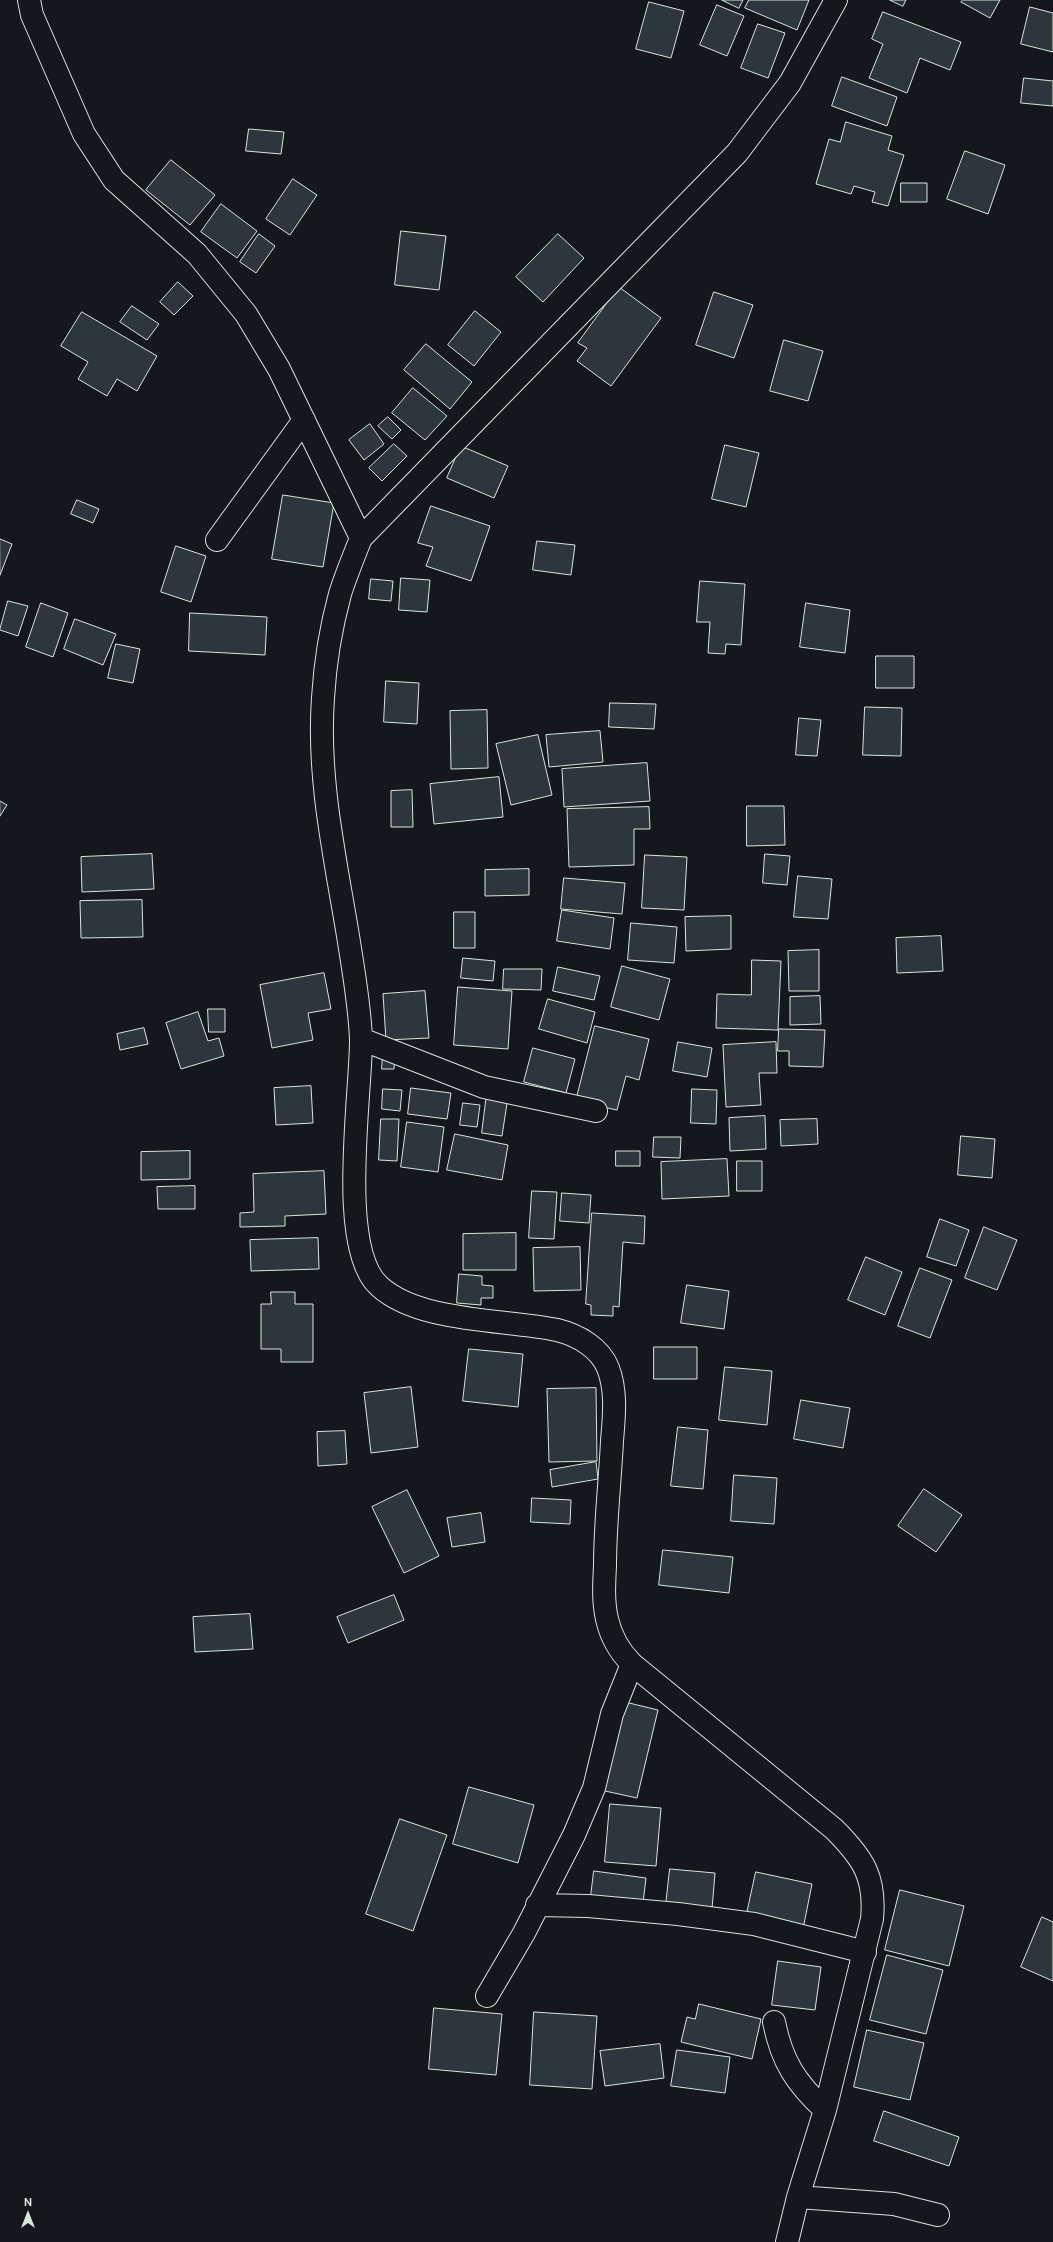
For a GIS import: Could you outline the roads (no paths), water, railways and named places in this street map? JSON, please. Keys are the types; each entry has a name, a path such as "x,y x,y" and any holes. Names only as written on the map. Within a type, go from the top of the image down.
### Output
{"street":[{"path":"28,0 32,15 84,134 114,180 196,254 246,314 279,368 331,472 361,538"},
{"path":"787,2242 798,2197 825,2110 872,1919 872,1888 866,1868 853,1848 810,1808 632,1664 622,1654 613,1637 607,1620 604,1600 605,1555 614,1414 609,1371 603,1359 592,1347 578,1338 559,1330 456,1316 420,1307 395,1297 380,1287 371,1277 363,1262 358,1243 355,1148 361,1039 354,975 330,831 322,748 323,698 328,652 340,594 361,538 736,153 790,83 836,0"},
{"path":"217,540 304,420"},
{"path":"361,1039 484,1087 596,1111"},
{"path":"487,1996 524,1933 537,1904 574,1835 594,1788 612,1714 632,1664"},
{"path":"537,1904 609,1908 754,1924 865,1952"},
{"path":"774,2022 785,2060 794,2076 805,2091 825,2110"},
{"path":"798,2197 894,2204 938,2215"}]}
